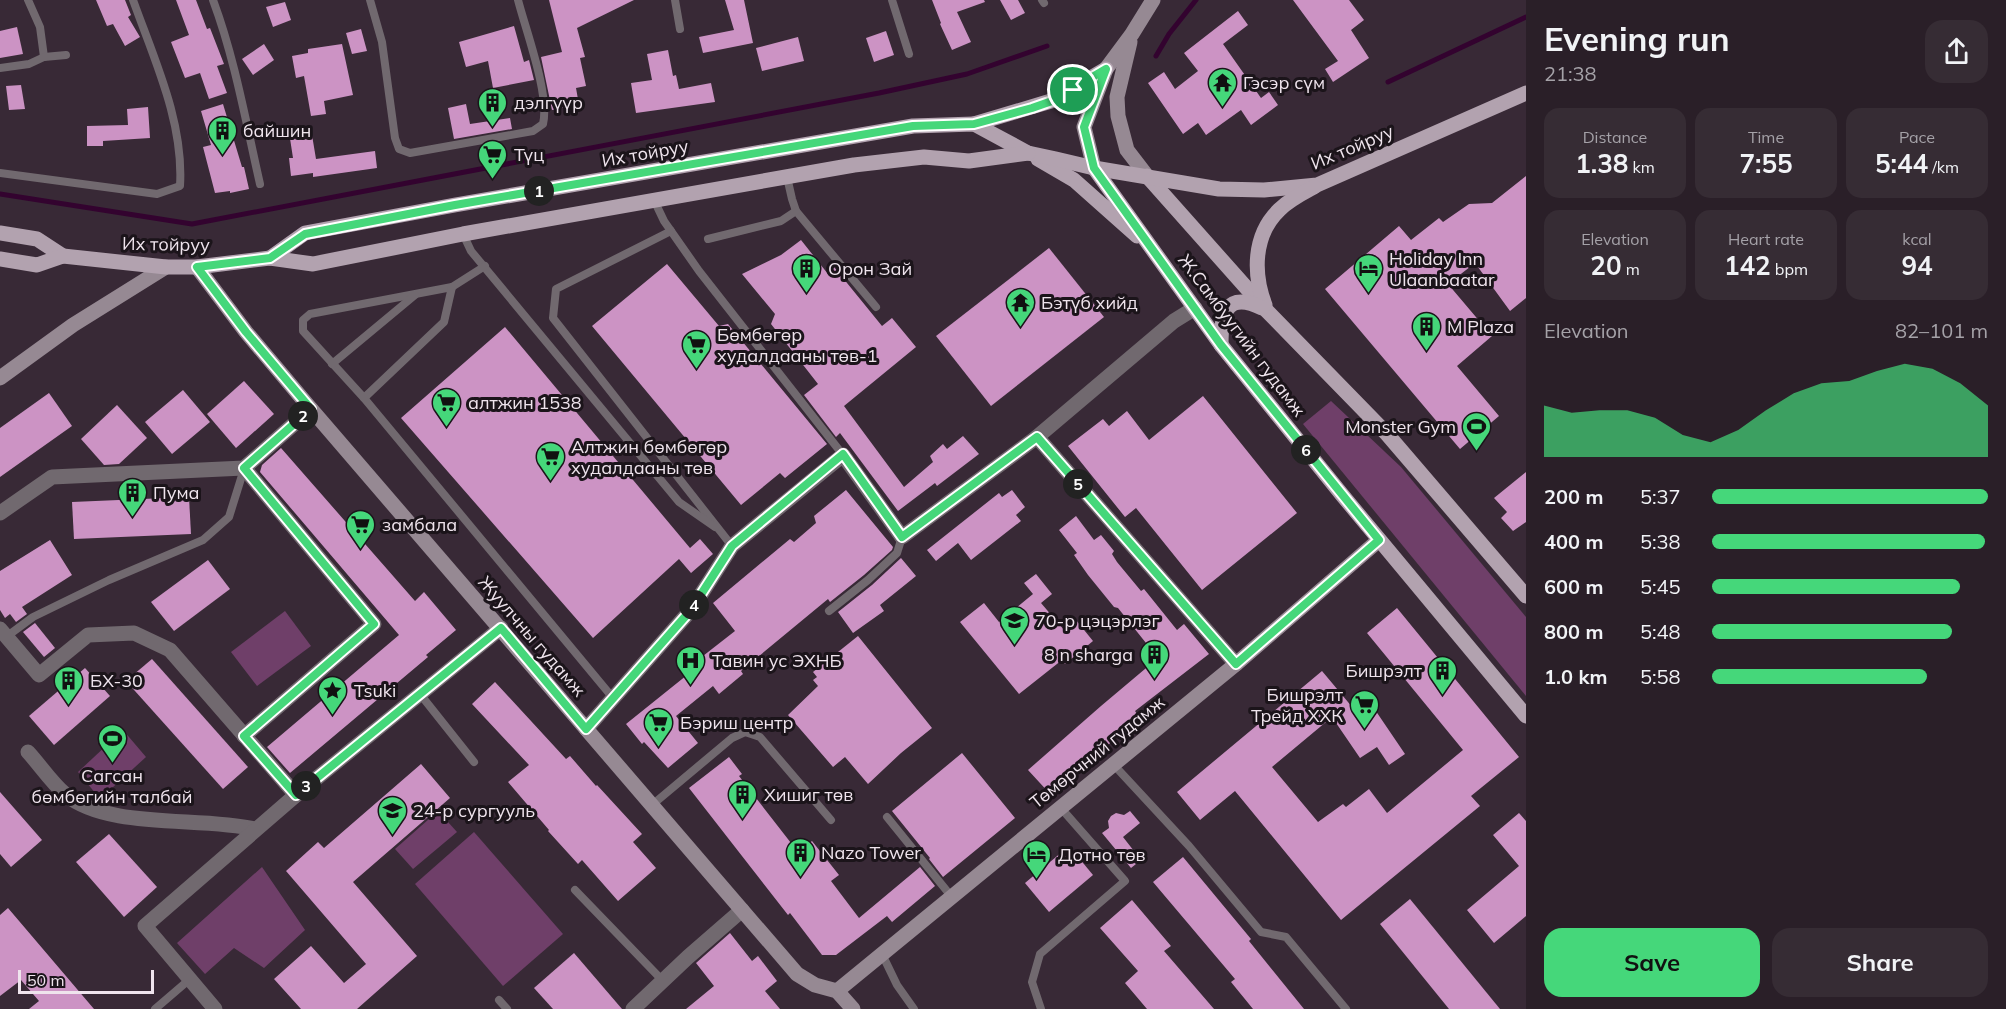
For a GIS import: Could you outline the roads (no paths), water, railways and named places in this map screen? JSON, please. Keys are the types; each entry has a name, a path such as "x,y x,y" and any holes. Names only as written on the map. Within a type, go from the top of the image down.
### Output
{"main road":[{"path":"1094,168 1084,127 1106,69 1153,0"},
{"path":"1132,34 1117,97 1118,116 1126,150 1147,176"},
{"path":"974,124 1052,101 1106,69"},
{"name":"Их тойруу","path":"270,258 305,234 316,231 913,126 974,124 1028,153 1094,168 1219,189 1264,190 1317,185 1526,93"},
{"path":"1028,153 1074,180 1156,253"},
{"name":"Их тойруу","path":"0,259 37,265 63,256 166,267 197,267 270,258 313,264 463,234 854,165 924,158 969,161 1028,153"},
{"name":"Ж.Самбуугийн гудамж","path":"1094,168 1221,345 1526,716"},
{"name":"Ж.Самбуугийн гудамж","path":"1147,176 1267,311 1387,434 1526,596"},
{"path":"1267,311 1260,293 1257,271 1257,256 1261,241 1267,226 1277,212 1290,200 1317,185"},
{"name":"Их тойруу","path":"0,233 38,239 63,256"},
{"path":"0,378 73,325 166,267"},
{"name":"Жуулчны гудамж","path":"197,267 246,332 311,409 797,974 815,986 837,991"},
{"path":"1221,345 1221,321 1225,311 1231,306 1239,301 1248,302 1267,311"},
{"name":"Төмөрчний гудамж","path":"837,991 1236,664 1379,540"},
{"path":"837,991 853,1009"}],"street":[{"path":"586,729 691,610 728,540 843,454 902,537 1037,437 1174,321 1195,308"},
{"path":"0,513 52,477 244,468 311,409"},
{"path":"1037,437 1236,664"},
{"path":"244,468 374,624 244,736"},
{"path":"215,1009 145,926 296,795 501,628"},
{"path":"3,633 39,675 88,635 134,633 170,650 296,795"},
{"path":"28,752 65,794 88,808 109,814 207,824 235,824 255,830"},
{"path":"633,1009 742,910"}],"lane":[{"path":"28,0 40,27 44,57"},
{"path":"0,173 157,194 180,186 181,165 169,100 133,0"},
{"path":"213,0 244,113 260,184"},
{"path":"370,0 382,42 395,138 399,149 410,153 533,131 543,124 545,117 540,75 518,0"},
{"path":"675,0 680,29"},
{"path":"892,0 909,54"},
{"path":"0,68 29,64 44,57 66,55"},
{"path":"787,177 796,211 876,306"},
{"path":"654,200 671,231 699,271 843,454"},
{"path":"708,239 782,221 796,211"},
{"path":"671,231 556,289 553,318 728,540"},
{"path":"463,234 471,251 679,502 728,540"},
{"path":"485,266 452,287 310,314 303,320 303,331 364,398 613,698"},
{"path":"364,398 444,322 452,287"},
{"path":"332,364 416,294"},
{"path":"3,633 109,579 203,540 229,517 244,468"},
{"path":"829,611 897,553 902,537"},
{"path":"420,694 474,762"},
{"path":"652,805 732,738 745,732 760,737 831,820"},
{"path":"1113,764 1189,846 1261,932 1286,937 1346,1009"},
{"path":"1041,1009 1032,982 1040,954 1125,881 1060,807"},
{"path":"887,817 951,896"},
{"path":"575,890 663,981"},
{"path":"882,953 897,985 914,1009"},
{"path":"155,1009 190,979"},
{"path":"499,1000 507,1009"}],"waterway":[{"path":"1156,56 1169,34 1196,0"},
{"path":"1388,82 1526,17"},
{"path":"0,194 192,224 879,93 967,74 1047,46"}],"place":[{"name":"Гэсэр сүм","path":"1222,108"},
{"name":"дэлгүүр","path":"493,128"},
{"name":"байшин","path":"222,156"},
{"name":"Түц","path":"493,180"},
{"name":"Орон Зай","path":"807,294"},
{"name":"Holiday Inn Ulaanbaatar","path":"1368,294"},
{"name":"Бэтүб хийд","path":"1020,328"},
{"name":"M Plaza","path":"1426,352"},
{"name":"Бөмбөгөр худалдааны төв-1","path":"696,370"},
{"name":"алтжин 1538","path":"447,428"},
{"name":"Monster Gym","path":"1477,452"},
{"name":"Алтжин бөмбөгөр худалдааны төв","path":"550,482"},
{"name":"Пума","path":"132,518"},
{"name":"замбала","path":"361,550"},
{"name":"70-р цэцэрлэг","path":"1014,646"},
{"name":"8 n sharga","path":"1154,680"},
{"name":"Тавин ус ЭХНБ","path":"691,686"},
{"name":"Бишрэлт","path":"1443,696"},
{"name":"БХ-30","path":"69,706"},
{"name":"Tsuki","path":"333,716"},
{"name":"Бишрэлт Трейд ХХК","path":"1364,730"},
{"name":"Бэриш центр","path":"659,748"},
{"name":"Сагсан бөмбөгийн талбай","path":"112,764"},
{"name":"Хишиг төв","path":"743,820"},
{"name":"24-р сургууль","path":"392,836"},
{"name":"Nazo Tower","path":"800,878"},
{"name":"Дотно төв","path":"1037,880"}]}
